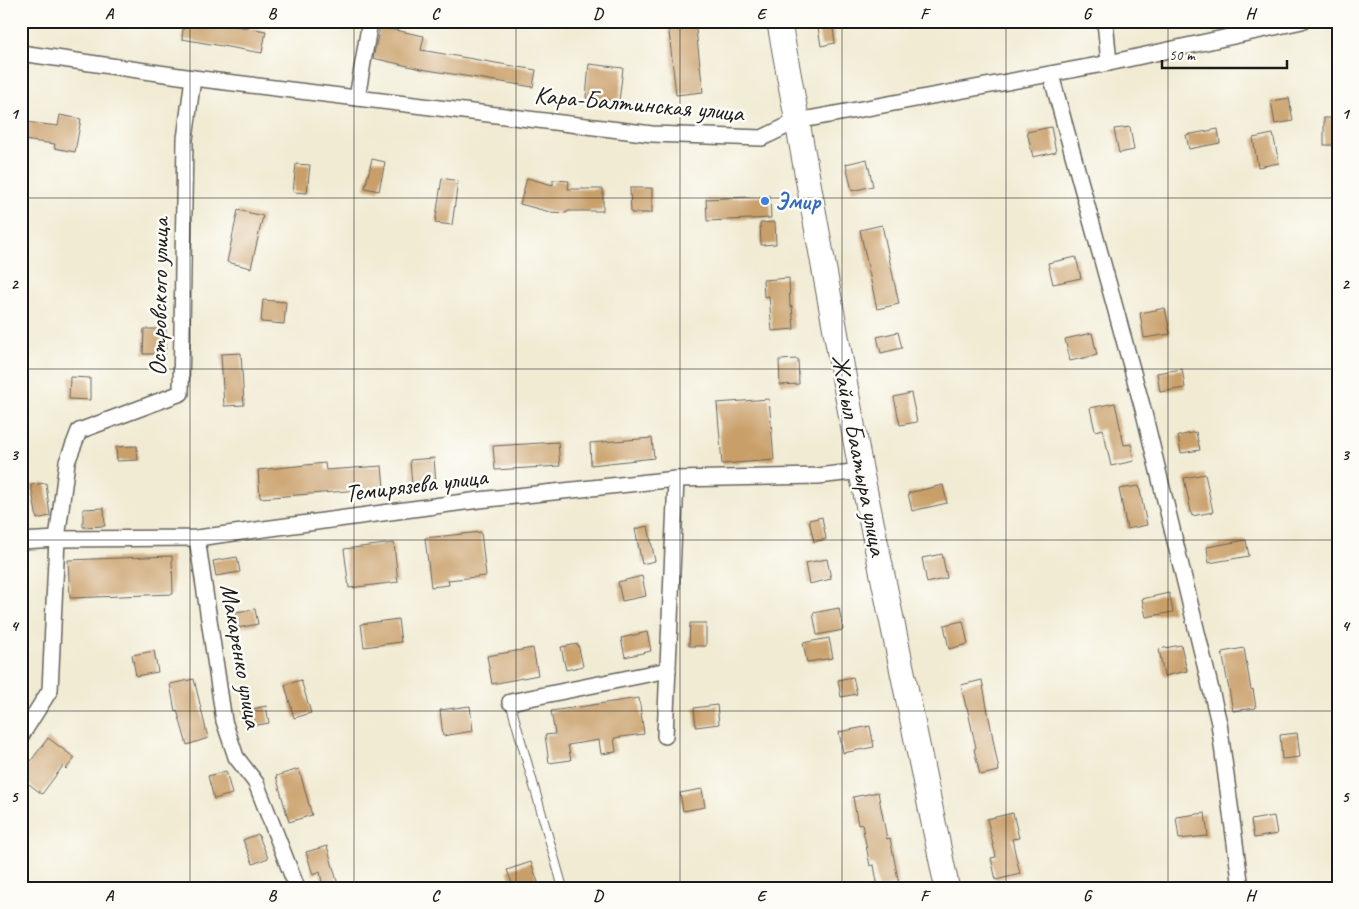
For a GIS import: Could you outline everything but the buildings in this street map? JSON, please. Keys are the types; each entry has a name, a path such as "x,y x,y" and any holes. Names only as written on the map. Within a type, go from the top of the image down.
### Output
{"highway":[{"name":"Жайыл Баатыра улица","path":"779,21 861,471 947,888"}],"street":[{"path":"357,98 370,21"},
{"path":"1105,21 1109,63"},
{"name":"Кара-Балтинская улица","path":"21,53 193,78 652,134 762,138 798,121 1109,63 1302,21"},
{"path":"1051,74 1143,409 1219,723 1241,888"},
{"name":"Островского улица","path":"21,736 50,690 57,539 67,462 79,431 181,393 185,139 193,78"},
{"name":"Темирязева улица","path":"21,541 197,538 479,500 676,479 818,476 861,471"},
{"path":"665,736 676,479"},
{"name":"Макаренко улица","path":"197,538 224,721 236,757 256,783 296,888"},
{"path":"510,702 668,670"}],"lane":[{"path":"510,702 563,888"}],"place":[{"name":"Эмир","path":"765,201"}]}
